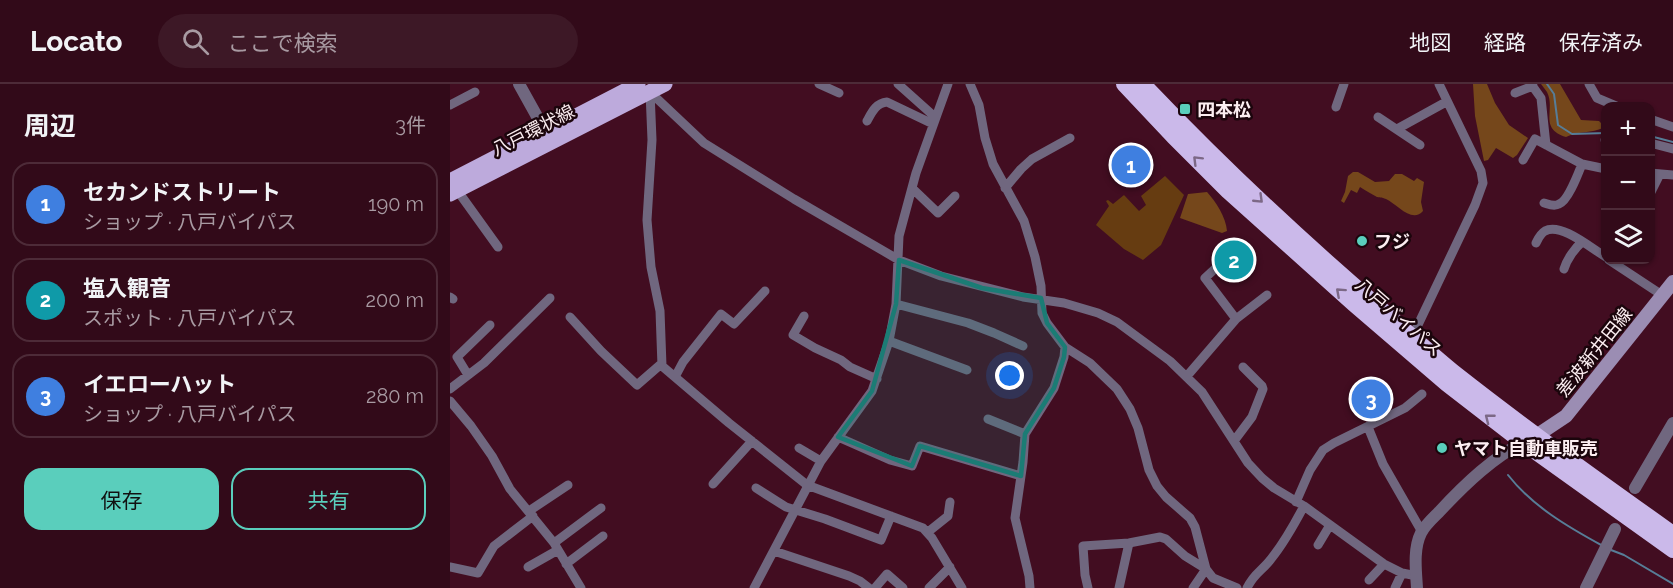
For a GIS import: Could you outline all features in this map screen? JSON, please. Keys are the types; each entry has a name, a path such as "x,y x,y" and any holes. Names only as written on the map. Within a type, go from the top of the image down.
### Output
{"highway":[{"name":"八戸バイパス","path":"1124,84 1228,191 1345,297 1489,418 1529,439 1673,534"},
{"name":"八戸バイパス","path":"1143,84 1207,150 1286,225 1529,439 1673,549"}],"main road":[{"name":"八戸環状線","path":"452,188 644,88 665,84"},
{"name":"差波新井田線","path":"1529,439 1566,416 1673,282"}],"street":[{"path":"519,84 548,137"},
{"path":"819,84 839,93"},
{"path":"898,84 934,121"},
{"path":"754,588 821,461 872,391 877,379 889,341 896,303 899,236 934,121 948,84"},
{"path":"970,84 979,105 993,164 1024,221 1041,286 1042,313 1065,347 1090,363 1117,389 1130,409 1138,428 1149,470 1157,486 1166,497 1191,518 1206,569 1193,588"},
{"path":"1336,107 1344,84"},
{"path":"1422,362 1414,347 1416,329 1475,205 1483,183 1481,171 1439,84"},
{"path":"1589,84 1597,98 1606,102"},
{"path":"1515,93 1532,85 1541,98 1546,145"},
{"path":"644,88 704,143 899,260 951,279 1023,297 1064,303 1098,313 1117,322 1170,361 1202,392 1248,463 1262,478 1384,564 1417,582"},
{"path":"644,88 652,140 647,220 651,267 660,311 662,366"},
{"path":"450,105 476,92"},
{"path":"867,121 877,105 887,102 934,121"},
{"path":"1397,129 1446,102"},
{"path":"1378,117 1420,145"},
{"path":"1655,121 1673,127"},
{"path":"1005,188 1032,159 1070,138"},
{"path":"1523,160 1535,139 1582,164 1601,168"},
{"path":"1655,144 1673,149"},
{"path":"1544,203 1560,204 1565,199 1582,164"},
{"path":"1655,173 1673,175"},
{"path":"452,188 498,247"},
{"path":"913,189 938,213 955,196"},
{"path":"1536,243 1540,236 1549,230 1562,230 1601,255"},
{"path":"1564,269 1582,242"},
{"path":"1615,264 1662,295"},
{"path":"1218,266 1205,278 1236,319"},
{"path":"675,377 683,362 721,314 734,324 765,291"},
{"path":"1187,376 1236,319 1267,295"},
{"path":"450,389 484,363 550,298"},
{"path":"896,303 968,322 1023,346"},
{"path":"804,316 793,335 850,367 877,379"},
{"path":"570,317 637,385 660,364 807,485 923,528 928,532 962,588"},
{"path":"468,375 457,357 489,325"},
{"path":"889,341 967,370"},
{"path":"1030,588 1015,518 1025,434 1054,388 1065,347"},
{"path":"1234,441 1252,417 1263,389 1243,367"},
{"path":"1247,588 1252,577 1269,562 1284,542 1300,504 1310,470 1323,450 1405,408 1422,394"},
{"path":"450,401 492,456 510,489 556,546 581,588"},
{"path":"988,419 1025,434"},
{"path":"1635,488 1673,423"},
{"path":"1368,427 1383,464 1422,532"},
{"path":"838,437 890,460 912,465 920,446 1021,476"},
{"path":"1417,582 1416,553 1422,532 1479,472 1529,439"},
{"path":"713,484 752,441"},
{"path":"800,448 821,461"},
{"path":"450,567 478,573 494,546 568,485"},
{"path":"756,488 786,507 881,540 891,516"},
{"path":"928,532 948,516 950,502"},
{"path":"528,567 601,507"},
{"path":"1318,545 1330,525"},
{"path":"1586,588 1615,529"},
{"path":"566,564 603,536"},
{"path":"1088,588 1083,546 1129,543 1160,537 1206,569 1214,578 1237,588"},
{"path":"1119,588 1129,543"},
{"path":"774,551 849,576 861,581 869,588"},
{"path":"1369,580 1384,564"},
{"path":"929,588 950,567"},
{"path":"1395,588 1402,573"},
{"path":"875,588 887,574 903,588"}],"highlighted area":[{"path":"899,260 982,288 1041,298 1047,323 1065,347 1064,357 1054,388 1025,434 1021,476 920,446 912,466 838,437 872,391 896,304"}],"shaded area":[{"path":"1473,84 1487,84 1495,103 1509,125 1528,138 1513,158 1496,148 1488,160 1484,161 1475,116"},
{"path":"1541,84 1560,84 1581,120 1599,121 1601,129 1566,137 1552,129 1547,92"},
{"path":"1353,172 1358,172 1375,182 1389,181 1395,174 1402,174 1414,181 1417,178 1424,182 1421,202 1423,211 1419,214 1409,214 1386,199 1377,197 1360,187 1357,193 1351,190 1344,203 1341,201 1348,176"},
{"path":"1165,176 1184,195 1161,245 1143,260 1124,249 1096,225 1109,206 1106,201 1113,204 1124,195 1139,211 1146,205 1141,196"},
{"path":"1207,192 1220,210 1227,231 1222,233 1180,218 1188,194"}],"waterway":[{"path":"1547,84 1554,94 1558,125 1572,134 1601,133"},
{"path":"1655,137 1673,142"},
{"path":"1508,475 1539,506 1603,546"},
{"path":"1611,550 1624,555 1673,584"}],"place":[{"name":"四本松","path":"1185,109"},
{"name":"セカンドストリート","path":"1131,165"},
{"name":"フジ","path":"1362,241"},
{"name":"塩入観音","path":"1234,260"},
{"name":"イエローハット","path":"1371,399"},
{"name":"ヤマト自動車販売","path":"1442,448"}]}
